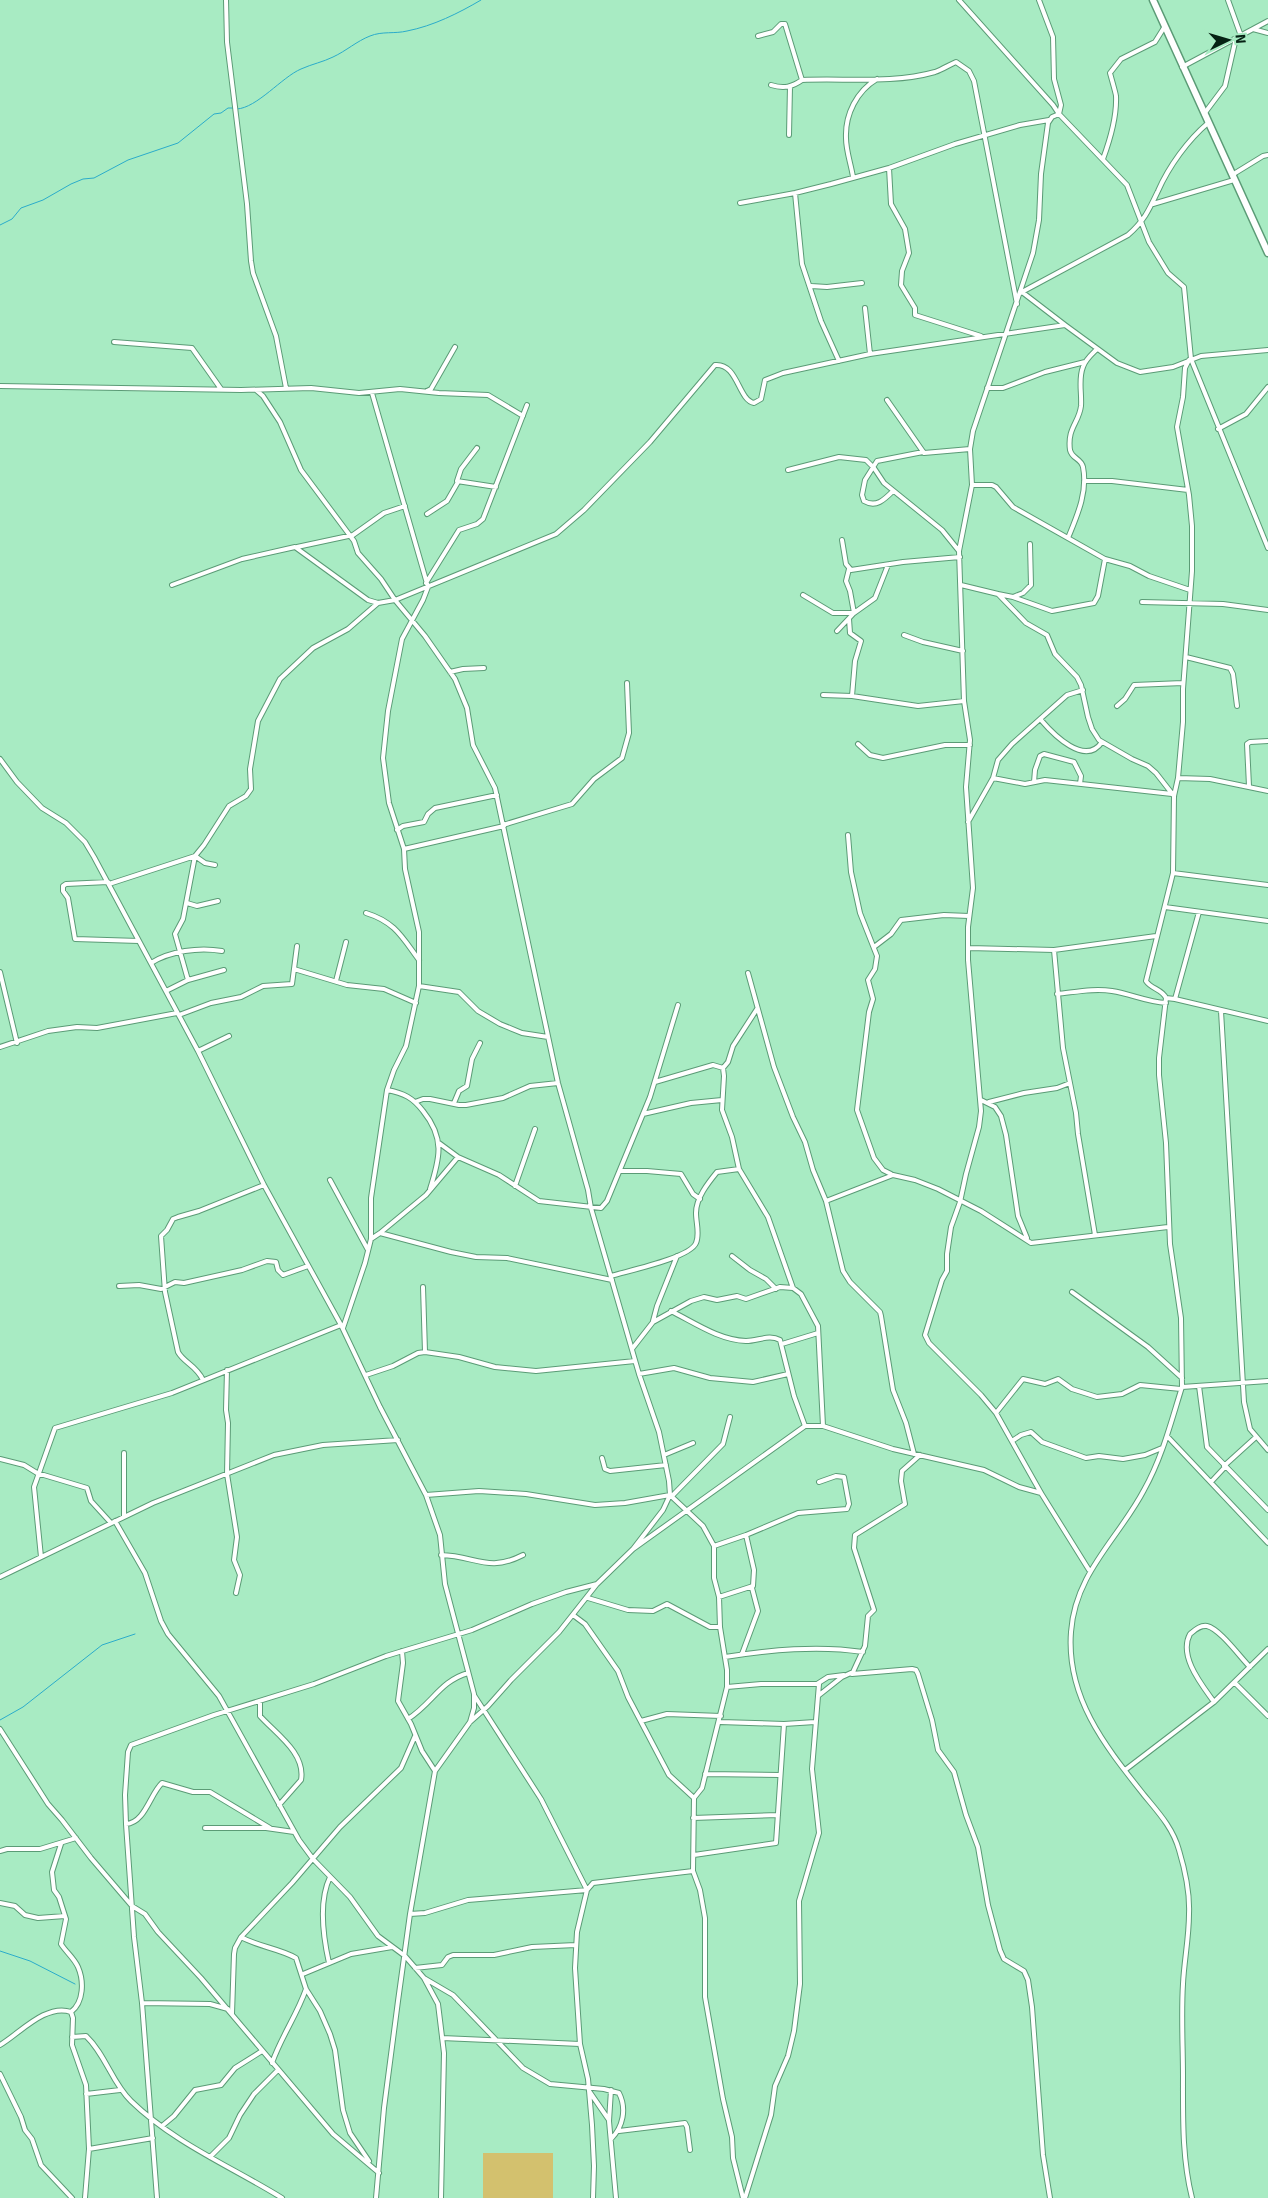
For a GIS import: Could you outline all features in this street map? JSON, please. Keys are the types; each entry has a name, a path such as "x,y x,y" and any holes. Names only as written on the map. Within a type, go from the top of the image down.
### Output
{"main road":[{"path":"1153,0 1268,254"}],"street":[{"path":"226,0 228,52 247,204 253,273 276,336 286,388"},
{"path":"959,0 1059,114 1127,185 1149,242 1168,273 1184,286 1190,358 1268,548"},
{"path":"740,203 795,194 888,168 955,144 1049,120 1059,114 1061,105 1054,79 1053,37 1039,0"},
{"path":"1204,114 1225,86 1238,37 1228,0"},
{"path":"1182,67 1268,21"},
{"path":"758,36 773,32 784,23 793,43 802,80"},
{"path":"1103,159 1115,114 1116,94 1112,86 1110,73 1121,59 1155,42 1165,26"},
{"path":"1253,30 1268,33"},
{"path":"771,85 782,88 802,80 878,78 925,74 943,69 955,62 960,63 971,74 974,81 986,135 1016,304"},
{"path":"853,177 846,142 848,122 856,98 863,88 878,78"},
{"path":"789,135 790,86"},
{"path":"1049,120 1041,167 1037,237 1021,293 973,431 970,449 972,486 959,551 964,701 970,745 966,787 974,888 969,916 969,948 972,1016 981,1100 980,1127 960,1202 951,1227 947,1254 947,1271 936,1298 926,1330 926,1338 996,1413 1041,1493 1089,1570"},
{"path":"1021,293 1128,235 1142,223 1153,204 1158,190 1176,160 1193,136 1208,123"},
{"path":"1153,204 1233,177 1262,156 1268,155"},
{"path":"888,168 891,204 905,228 909,254 902,271 901,285 915,308 915,315 982,336"},
{"path":"795,194 800,259 811,286 821,321 839,361"},
{"path":"811,286 827,287 862,282"},
{"path":"1021,293 1117,364 1140,372 1173,367 1190,358 1268,350"},
{"path":"865,308 870,354"},
{"path":"188,980 175,934 183,918 187,903 195,856 229,806 249,792 252,783 250,769 258,721 280,679 313,648 348,629 378,603 395,600 427,585 525,548 556,534 584,510 650,442 703,382 711,367 718,365 724,367 733,375 748,400 754,403 761,399 765,380 768,377 870,354 1007,332 1065,325"},
{"path":"114,342 192,348 221,389"},
{"path":"427,391 431,390 455,347"},
{"path":"1068,538 1082,499 1084,481 1083,465 1070,452 1070,432 1081,408 1080,377 1085,362 1097,349"},
{"path":"1190,358 1185,368 1183,397 1176,427 1188,490 1192,526 1190,603 1178,778 1173,795 1172,873 1146,981 1148,985 1163,992 1166,998 1159,1058 1166,1143 1168,1227 1181,1318 1182,1388 1167,1436 1151,1476 1136,1504 1089,1570 1078,1598 1071,1632 1073,1669 1092,1725 1124,1770 1172,1830 1180,1850 1186,1881 1189,1917 1183,1986 1184,2137 1186,2174 1192,2198"},
{"path":"987,388 1003,388 1045,372 1085,362"},
{"path":"0,386 256,390 286,388 372,393 400,389 488,395 523,416"},
{"path":"1218,429 1246,414 1268,387"},
{"path":"256,390 263,396 280,422 301,470 350,535 358,553 381,579 460,687 467,708 473,745 497,795 558,1082 588,1190 591,1208 635,1361 659,1432 671,1495 703,1526 714,1546 714,1578 720,1597 720,1627 725,1657 727,1688 702,1788 694,1798 693,1871 700,1890 705,1918 705,1996 723,2099 732,2137 734,2158 744,2198"},
{"path":"372,393 427,585"},
{"path":"887,400 923,452"},
{"path":"342,1327 371,1239 371,1198 388,1090 394,1070 406,1046 419,986 419,932 406,869 404,849 390,803 382,758 402,639 412,621 427,585 459,530 482,522 527,405"},
{"path":"427,514 447,501 458,482 457,479 461,469 477,448"},
{"path":"892,491 876,504 864,501 862,495 863,487 872,466 881,459 923,452 970,449"},
{"path":"788,470 844,456 863,459 872,466 892,491 942,530 959,551"},
{"path":"1084,481 1112,480 1188,490"},
{"path":"458,482 496,487"},
{"path":"972,486 992,485 996,487 1013,507 1105,559 1190,590"},
{"path":"172,586 242,559 356,533 384,513 405,506"},
{"path":"842,540 849,569 846,581 854,613"},
{"path":"1013,597 1023,593 1031,586 1030,544"},
{"path":"296,547 360,595 378,603"},
{"path":"849,569 960,557"},
{"path":"961,585 1013,597 1052,611 1094,603 1098,596 1105,559"},
{"path":"837,631 854,613 875,598 888,564"},
{"path":"998,594 1026,623 1050,639 1056,654 1077,677 1090,723 1102,742 1132,760 1148,766 1161,778 1173,795"},
{"path":"803,595 833,613 854,613"},
{"path":"1142,602 1223,604 1268,610"},
{"path":"849,619 850,633 860,641 855,661 852,696"},
{"path":"904,635 923,642 963,651"},
{"path":"1186,657 1230,668 1233,674 1237,706"},
{"path":"450,672 484,668"},
{"path":"404,849 504,826 572,804 594,779 622,758 629,733 627,683"},
{"path":"1117,706 1134,685 1184,683"},
{"path":"968,822 993,778 993,772 1003,754 1066,695 1082,690"},
{"path":"823,695 852,696 918,706 964,701"},
{"path":"1041,720 1060,740 1082,751 1096,748 1102,742"},
{"path":"1249,786 1247,744 1250,742 1268,741"},
{"path":"858,744 870,756 883,758 944,745 970,745"},
{"path":"1034,782 1035,770 1040,756 1044,754 1074,762 1081,776 1080,784"},
{"path":"0,759 17,782 42,808 66,824 85,842 198,1051 264,1185 342,1327 426,1496 440,1535 445,1584 474,1694 474,1708 470,1722"},
{"path":"993,778 1025,784 1045,780 1173,795"},
{"path":"1178,778 1210,779 1268,791"},
{"path":"398,830 403,826 424,822 431,810 436,808 497,795"},
{"path":"848,835 851,872 860,913 874,947 876,963 868,980 873,999 868,1012 857,1110 874,1158 883,1170 893,1175 916,1180 981,1211 1031,1243 1168,1227"},
{"path":"195,856 205,863 215,865"},
{"path":"139,941 75,939 68,898 63,891 63,886 66,884 108,883 195,856"},
{"path":"1172,873 1268,885"},
{"path":"187,903 197,906 218,901"},
{"path":"1165,907 1268,921"},
{"path":"1175,999 1199,912"},
{"path":"366,913 387,921 394,927 420,961"},
{"path":"874,947 891,934 901,920 969,916"},
{"path":"969,948 1054,950 1156,936"},
{"path":"336,981 346,942"},
{"path":"0,1047 18,1043 28,1037 48,1032 77,1027 97,1028 178,1014 211,1003 241,997 263,986 289,986 293,981 297,946"},
{"path":"151,963 160,957 180,952 195,950 222,951"},
{"path":"1054,950 1063,1048 1076,1113 1094,1235"},
{"path":"294,969 336,981 384,989 416,1003"},
{"path":"166,991 188,980 224,970"},
{"path":"0,972 18,1043"},
{"path":"748,973 757,1009 786,1101 805,1142 813,1170 826,1201 843,1271 850,1282 877,1309 881,1316 893,1390 906,1423 914,1454"},
{"path":"419,986 459,992 478,1011 500,1024 522,1033 548,1037"},
{"path":"1058,994 1110,990 1145,1001 1166,1003"},
{"path":"1166,998 1202,1004 1221,1011 1268,1021"},
{"path":"439,1143 458,1157 499,1175 539,1201 601,1208 605,1205 620,1171 656,1082 678,1004"},
{"path":"757,1009 733,1046 728,1062 723,1068 723,1116 732,1137 739,1169 768,1217 793,1288 801,1294 817,1324 823,1426"},
{"path":"1221,1011 1246,1420 1256,1438 1268,1450"},
{"path":"198,1051 229,1036"},
{"path":"454,1103 459,1091 467,1086 472,1059 480,1043"},
{"path":"656,1082 713,1065 723,1068"},
{"path":"415,1102 426,1098 466,1105 498,1099 514,1094 526,1087 558,1082"},
{"path":"989,1102 1070,1084"},
{"path":"388,1090 406,1095 415,1102 433,1123 439,1143 436,1169 430,1189"},
{"path":"643,1114 691,1103 722,1100"},
{"path":"981,1100 989,1102 996,1107 1001,1116 1006,1135 1018,1216 1025,1236 1031,1243"},
{"path":"515,1186 535,1129"},
{"path":"371,1239 412,1208 458,1157"},
{"path":"380,1232 406,1241 459,1254 476,1257 507,1258 612,1278 677,1256 696,1245 698,1230 696,1211 700,1199 717,1172 739,1169"},
{"path":"620,1171 681,1174 693,1194 700,1199"},
{"path":"826,1201 893,1175"},
{"path":"330,1180 368,1250"},
{"path":"203,1380 197,1369 182,1358 178,1352 164,1287 161,1236 173,1220 264,1185"},
{"path":"653,1322 657,1306 677,1256"},
{"path":"732,1256 776,1288"},
{"path":"120,1286 139,1285 161,1289 176,1282 239,1271 270,1260 276,1262 280,1273 283,1275 308,1266"},
{"path":"423,1286 425,1352"},
{"path":"632,1349 653,1322 701,1298 720,1300 737,1296 746,1298 776,1288 793,1288"},
{"path":"1072,1292 1148,1346 1182,1378"},
{"path":"672,1311 723,1337 747,1341 772,1337 780,1340 788,1374 805,1426"},
{"path":"41,1557 34,1487 52,1430 57,1426 172,1393 342,1327"},
{"path":"782,1344 818,1333"},
{"path":"366,1375 393,1366 418,1353 425,1352 459,1357 495,1367 536,1371 635,1361"},
{"path":"639,1374 674,1368 710,1378 753,1382 788,1374"},
{"path":"228,1370 226,1410 228,1423 227,1474 237,1537 234,1560 240,1575 236,1593"},
{"path":"996,1413 1023,1379 1045,1384 1058,1379 1072,1389 1097,1397 1122,1394 1140,1386 1182,1388 1268,1381"},
{"path":"1199,1386 1207,1447 1268,1510"},
{"path":"376,2198 384,2108 410,1914 435,1771 470,1722 573,1615 597,1584 633,1549 663,1510 671,1495 723,1444 730,1417"},
{"path":"633,1549 805,1426 823,1426 893,1449 984,1470 1020,1487 1041,1493"},
{"path":"1012,1440 1031,1432 1042,1442 1086,1458 1099,1456 1123,1459 1145,1455 1162,1448"},
{"path":"1167,1436 1268,1542"},
{"path":"1211,1482 1225,1466 1256,1438"},
{"path":"0,1577 124,1516 274,1455 322,1445 398,1440"},
{"path":"664,1455 693,1443"},
{"path":"124,1453 124,1516"},
{"path":"852,1674 863,1652 867,1618 874,1608 854,1548 854,1538 857,1532 905,1504 901,1481 902,1471 909,1462 920,1455"},
{"path":"602,1458 603,1465 607,1471 666,1465"},
{"path":"0,1460 24,1465 37,1474 87,1488 91,1501 113,1522 145,1573 164,1628 204,1675 228,1712 294,1832 313,1859 350,1897 378,1936 405,1956 424,1978 438,2004 444,2053 441,2198"},
{"path":"714,1546 798,1513 847,1509 849,1504 844,1477 836,1476 819,1482"},
{"path":"426,1496 479,1491 526,1494 595,1505 625,1503 671,1495"},
{"path":"742,1654 758,1611 752,1588 754,1570 746,1535"},
{"path":"441,1555 491,1564 503,1563 523,1555"},
{"path":"158,2198 126,1824 125,1795 130,1745 314,1684 369,1662 459,1635 558,1595 597,1584"},
{"path":"720,1597 752,1588"},
{"path":"588,1598 628,1610 652,1611 667,1604 710,1627 720,1627"},
{"path":"573,1615 585,1624 618,1671 669,1775 694,1798"},
{"path":"1214,1702 1192,1665 1186,1648 1190,1634 1202,1626 1209,1626 1224,1638 1250,1667"},
{"path":"725,1657 795,1649 836,1648 863,1652"},
{"path":"1124,1770 1214,1702 1268,1649"},
{"path":"402,1652 403,1662 397,1697 401,1709 435,1771"},
{"path":"727,1688 761,1684 819,1684 828,1677 916,1670 932,1720 938,1750 954,1772 966,1815 978,1847 988,1904 1000,1950 1004,1959 1024,1972 1028,1980 1032,2007 1043,2156 1050,2198"},
{"path":"408,1719 423,1709 447,1682 468,1674"},
{"path":"818,1696 846,1675"},
{"path":"1235,1683 1268,1716"},
{"path":"744,2198 771,2115 775,2086 788,2056 794,2031 800,1984 799,1901 819,1834 812,1769 819,1684"},
{"path":"474,1694 541,1800 587,1890"},
{"path":"260,1701 260,1716 289,1746 302,1769 301,1780 279,1805"},
{"path":"641,1721 667,1714 720,1716"},
{"path":"720,1722 784,1724 816,1722"},
{"path":"694,1855 774,1845 776,1841 784,1724"},
{"path":"0,1729 29,1772 46,1802 132,1906 145,1914 158,1932 228,2009 333,2134 379,2173"},
{"path":"232,2014 234,1954 241,1937 340,1827 401,1768 415,1736"},
{"path":"705,1774 780,1775"},
{"path":"126,1824 132,1823 140,1816 162,1784 193,1792 210,1792 270,1828"},
{"path":"693,1818 778,1815"},
{"path":"205,1828 270,1828 294,1832"},
{"path":"0,1851 7,1849 40,1849 76,1838"},
{"path":"61,1844 57,1852 52,1877 54,1890 65,1916 61,1944 78,1968 82,1988 81,1997 71,2012"},
{"path":"593,2198 594,2166 589,2089 580,2044 576,2001 576,1945 587,1890 593,1883 607,1880 693,1871"},
{"path":"329,1963 324,1901 330,1877"},
{"path":"410,1914 425,1913 468,1900 587,1890"},
{"path":"0,1903 15,1906 25,1915 38,1918 65,1916"},
{"path":"241,1937 253,1944 283,1951 296,1958 306,1989 320,2011 335,2050 343,2110 350,2133 371,2166"},
{"path":"415,1968 442,1966 448,1957 453,1955 494,1955 532,1947 576,1945"},
{"path":"302,1974 351,1954 392,1947"},
{"path":"424,1978 452,1994 515,2061 545,2082 555,2085 611,2090 619,2093 622,2100 622,2119 619,2131 611,2139"},
{"path":"272,2063 281,2039 300,2006 306,1989"},
{"path":"142,2003 210,2004 228,2009"},
{"path":"0,2046 21,2029 50,2012 65,2010 71,2012"},
{"path":"71,2012 73,2018 72,2045 84,2078 86,2094 89,2149 85,2198"},
{"path":"72,2037 85,2036 93,2043 120,2090 151,2118 210,2157 226,2164 282,2198"},
{"path":"442,2038 580,2044"},
{"path":"162,2126 174,2116 195,2090 221,2085 235,2068 262,2051"},
{"path":"210,2157 229,2138 254,2094 278,2070"},
{"path":"0,2074 21,2116 25,2130 32,2139 42,2165 72,2198"},
{"path":"589,2089 610,2121"},
{"path":"86,2094 120,2090"},
{"path":"611,2090 610,2121 616,2198"},
{"path":"619,2131 685,2123 690,2150"},
{"path":"89,2149 153,2138"}],"shaded area":[{"path":"483,2153 553,2153 553,2198 483,2198"}],"waterway":[{"path":"237,109 245,107 261,98 294,73 333,57 365,38 375,34 417,29 455,14 481,0"},
{"path":"0,225 12,219 21,208 43,200 71,184 83,179 94,178 128,160 178,143 214,114 221,113 228,108 233,108"},
{"path":"0,1720 23,1707 102,1645 135,1634"},
{"path":"0,1951 30,1961 75,1984"}]}
